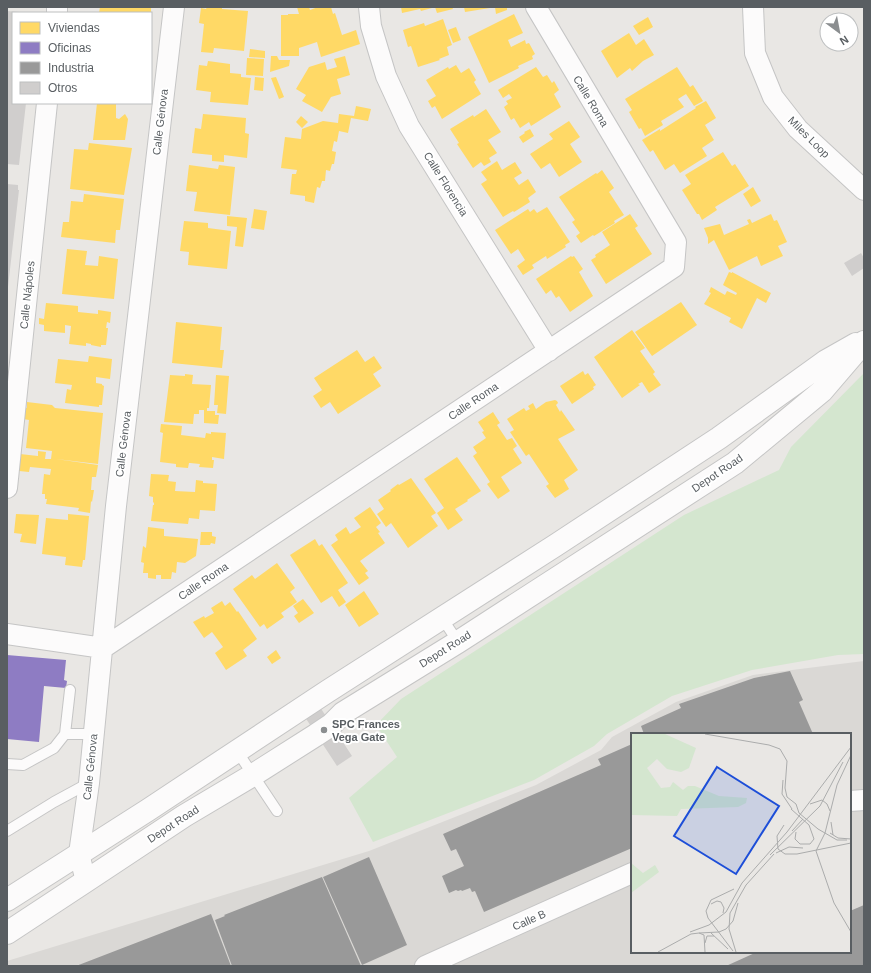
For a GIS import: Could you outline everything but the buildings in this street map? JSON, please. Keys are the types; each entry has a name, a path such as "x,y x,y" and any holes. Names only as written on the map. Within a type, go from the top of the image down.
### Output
{"street":[{"name":"Calle Génova","path":"86,881 79,854 89,783 116,506 174,7"},
{"name":"Calle Florencia","path":"369,7 371,26 386,76 409,126 549,350"},
{"name":"Calle Roma","path":"103,648 674,267 676,242 536,7"},
{"name":"Miles Loop","path":"753,7 755,53 773,97 798,129 864,190"},
{"name":"Calle Nápoles","path":"7,488 47,104"},
{"name":"Depot Road","path":"7,933 184,816 253,775 331,725 336,702 442,618 719,438 826,361 864,341"},
{"name":"Depot Road","path":"7,900 237,751 458,642 734,463 822,392 864,341"},
{"path":"7,634 103,648"},
{"path":"851,801 864,800"},
{"name":"Calle B","path":"425,966 631,873"}],"lane":[{"path":"442,618 458,642"},
{"path":"7,764 23,765 54,748 65,734 70,690"},
{"path":"65,734 93,734"},
{"path":"237,751 277,811"},
{"path":"7,831 54,802 89,783"}],"shaded area":[{"path":"864,661 864,966 7,966 7,961 369,851 536,785 601,750 612,737 676,702 753,675"}],"green space":[{"path":"864,373 864,654 838,655 752,670 672,696 607,734 594,746 534,780 373,842 349,798 397,757 376,725 401,699 684,515 779,470 791,447"}],"place":[{"name":"SPC Frances Vega Gate","path":"324,730"}]}
